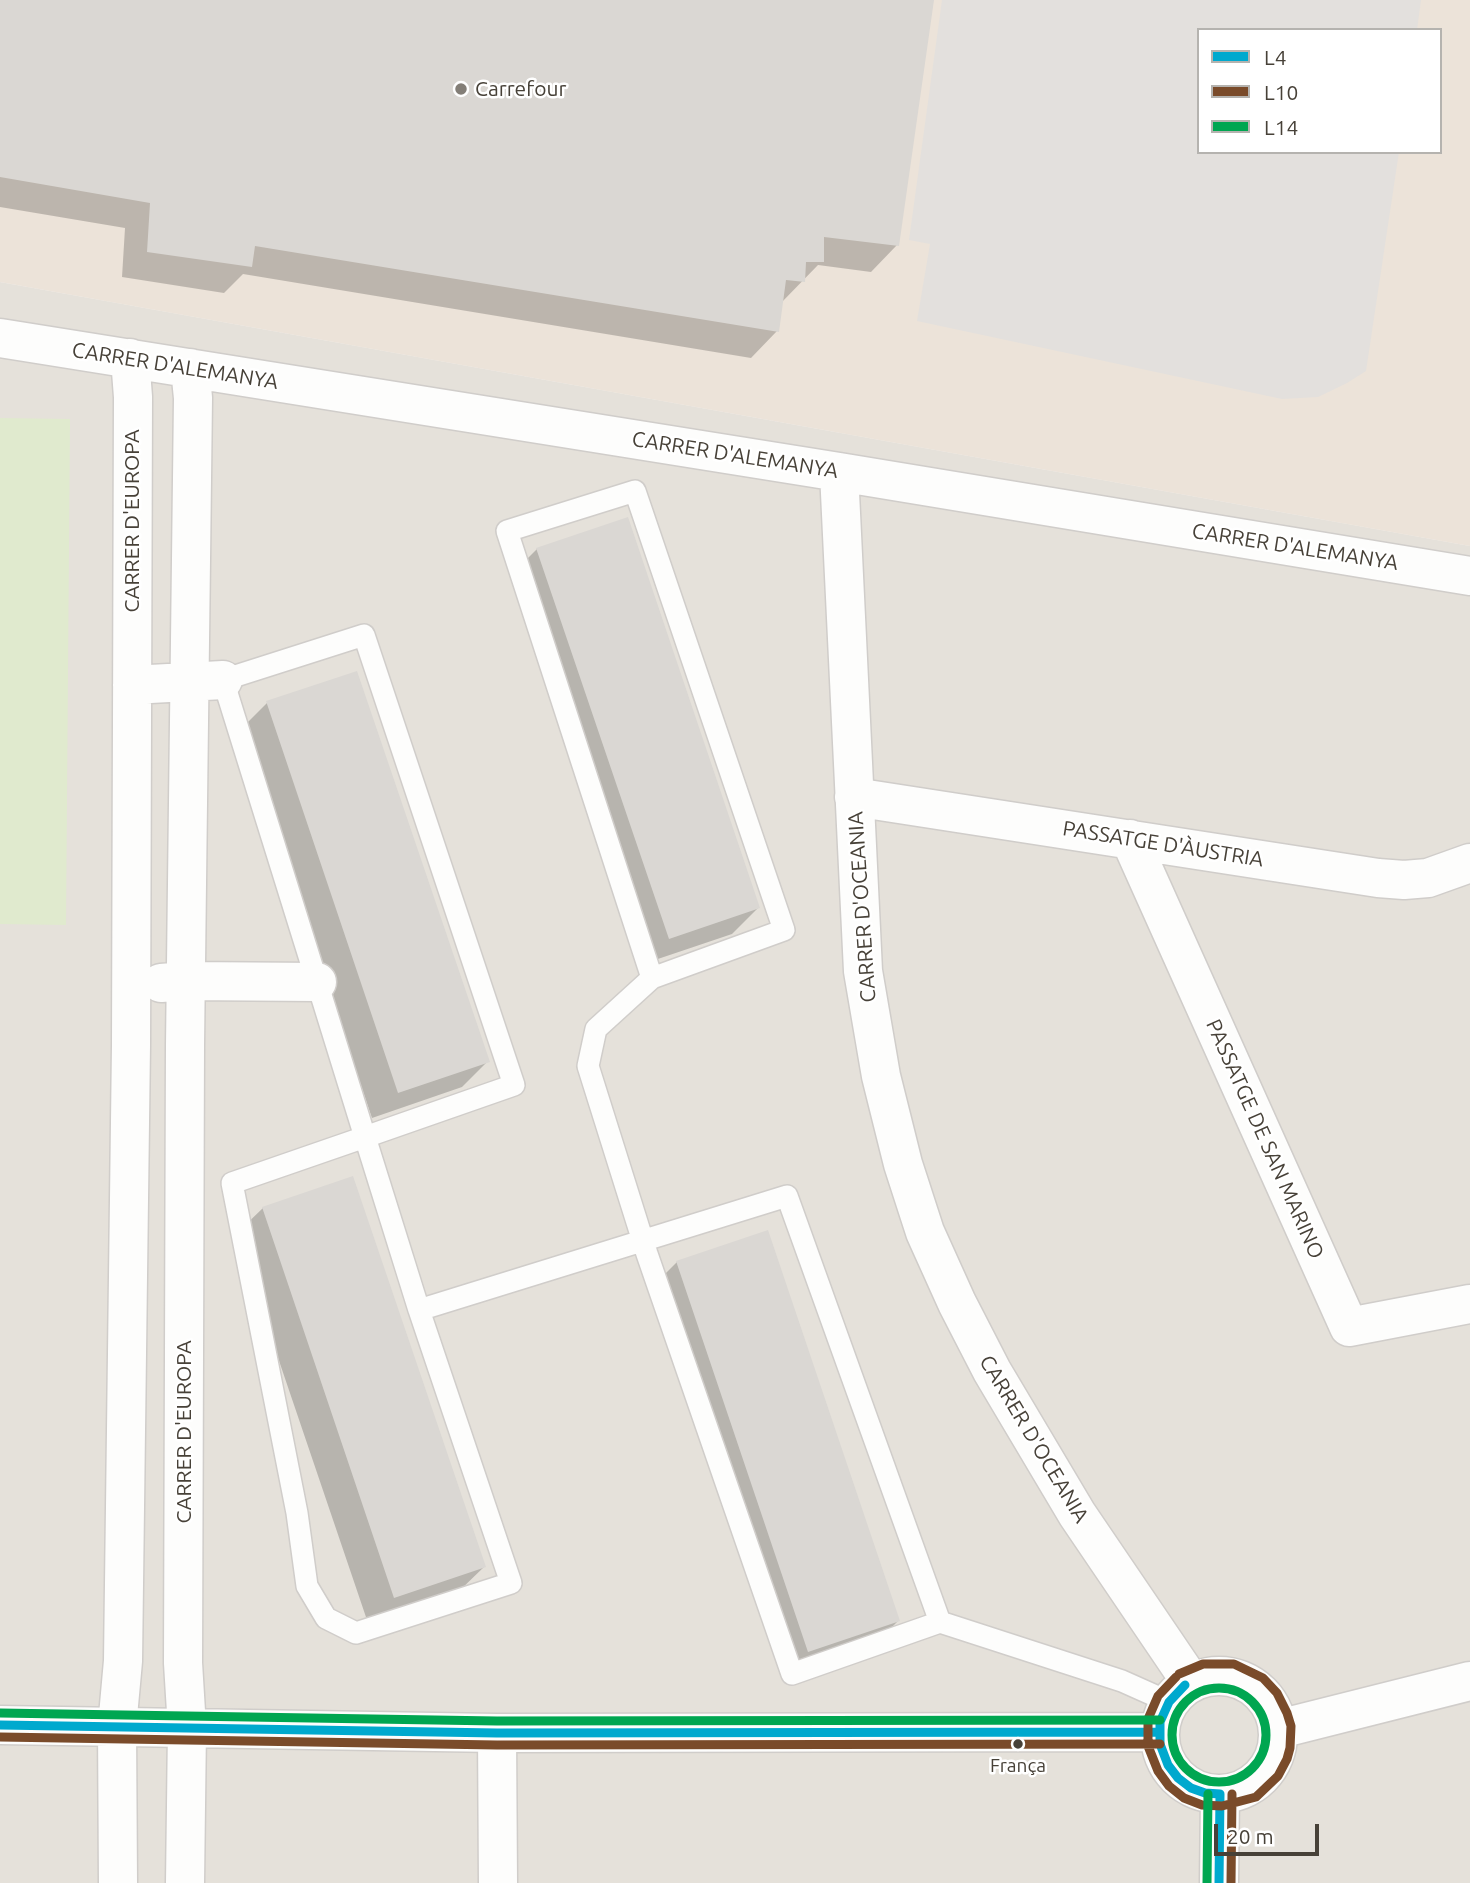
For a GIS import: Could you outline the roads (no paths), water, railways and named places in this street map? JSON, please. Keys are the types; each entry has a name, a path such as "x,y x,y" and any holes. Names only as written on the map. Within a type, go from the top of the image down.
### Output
{"street":[{"name":"CARRER D'ALEMANYA","path":"0,338 1470,576"},
{"name":"CARRER D'EUROPA","path":"118,1883 117,1727 123,1661 131,986 133,397 130,358"},
{"name":"CARRER D'EUROPA","path":"185,1883 187,1728 183,1663 186,981 206,681 190,368"},
{"name":"CARRER D'OCEANIA","path":"839,472 863,971 881,1076 903,1164 925,1233 957,1303 999,1383 1077,1514 1173,1705"},
{"path":"132,684 206,681"},
{"name":"PASSATGE D'ÀUSTRIA","path":"854,797 1378,878 1428,878 1470,863"},
{"name":"PASSATGE DE SAN MARINO","path":"1130,839 1349,1327 1470,1304"},
{"path":"131,986 186,981 317,982"},
{"path":"1222,1675 1249,1683 1267,1699 1279,1729 1278,1745 1268,1769 1249,1787 1220,1794 1191,1788 1178,1778 1168,1765 1160,1744 1173,1705 1205,1676 1222,1675"},
{"path":"1279,1729 1470,1681"},
{"path":"0,1725 497,1733 1173,1705"},
{"path":"497,1733 498,1883"},
{"path":"1219,1883 1220,1794"}],"lane":[{"path":"652,978 507,531 635,491 784,930 652,978 596,1029 588,1066 643,1241 792,1674 940,1622 1122,1681 1173,1705"},
{"path":"317,982 206,681 364,635 514,1086 365,1137 232,1183 297,1513 307,1586 326,1618 356,1633 511,1583 419,1310 365,1137 317,982"},
{"path":"419,1310 786,1196 940,1622"}],"place":[{"name":"Carrefour","path":"461,89"},
{"name":"França","path":"1018,1744"}]}
